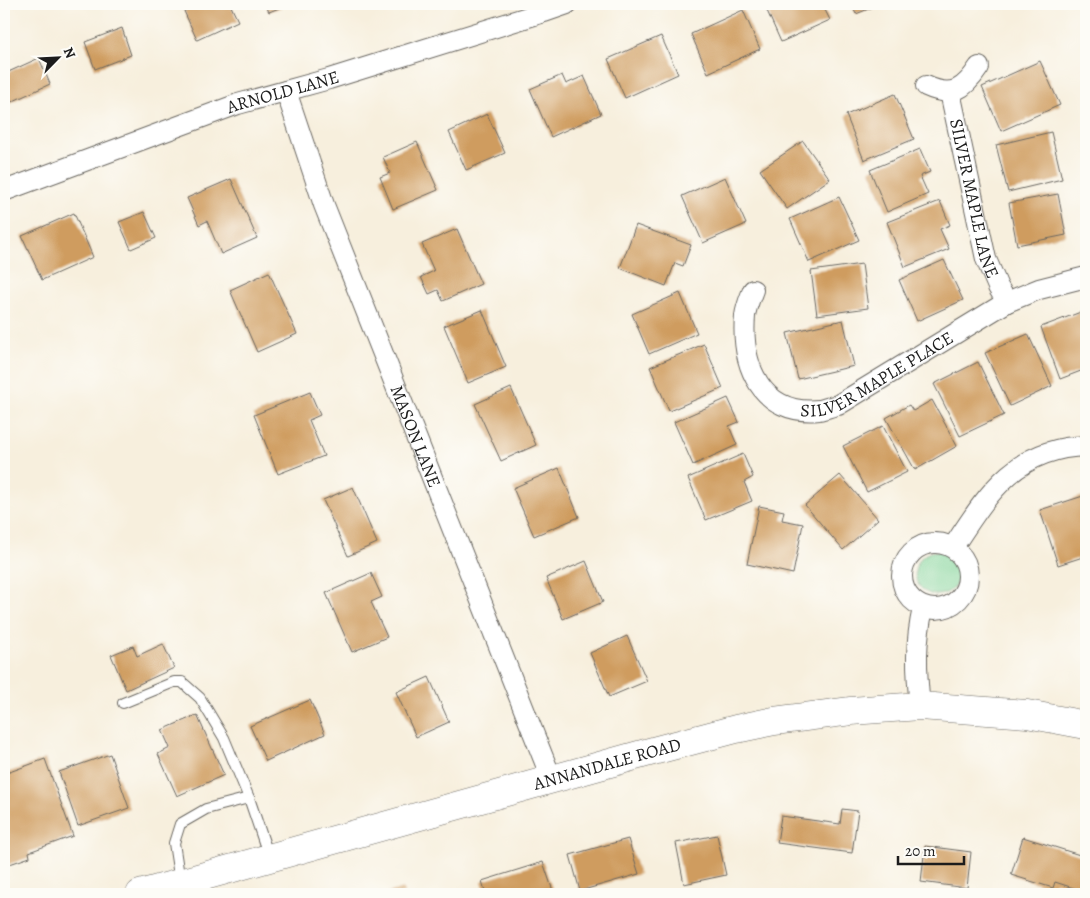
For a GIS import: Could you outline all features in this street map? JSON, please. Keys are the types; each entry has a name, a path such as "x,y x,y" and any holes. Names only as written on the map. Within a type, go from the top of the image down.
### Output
{"main road":[{"name":"ANNANDALE ROAD","path":"140,894 653,751 774,721 851,711 920,706 1026,714 1086,725"}],"street":[{"name":"ARNOLD LANE","path":"4,191 238,104 286,91 567,4"},
{"path":"926,86 938,92 950,92 961,88 971,79 979,67"},
{"name":"MASON LANE","path":"286,91 324,205 552,780"},
{"name":"SILVER MAPLE LANE","path":"950,92 986,259 998,287 1007,302"},
{"name":"SILVER MAPLE PLACE","path":"753,290 746,314 744,337 748,361 757,383 768,395 783,405 799,410 820,410 838,404 1007,302 1039,289 1086,277"},
{"path":"953,547 983,501 1003,479 1025,463 1051,451 1086,446"},
{"path":"927,543 941,543 953,547 964,558 969,571 968,585 962,596 951,606 939,610 923,608 910,598 904,587 902,574 906,560 914,550 927,543"},
{"path":"920,706 916,673 917,636 923,608"}],"lane":[{"path":"123,703 174,682 182,682 200,698 224,738 249,798 270,858"},
{"path":"180,883 174,843 180,824 206,810 249,798"}],"green space":[{"path":"937,551 949,555 955,561 959,573 955,585 949,591 937,595 925,591 919,585 915,573 919,561 925,555"}],"building":[{"path":"198,4 230,4 238,21 197,40 184,11"},
{"path":"265,4 289,4 269,12"},
{"path":"764,4 822,4 830,20 781,42"},
{"path":"851,4 881,4 856,14"},
{"path":"743,10 760,49 708,73 691,34"},
{"path":"122,28 131,55 95,69 85,42"},
{"path":"661,36 678,74 625,98 608,59"},
{"path":"39,58 50,84 9,103 4,91 4,74"},
{"path":"1040,61 1060,105 1001,131 982,87"},
{"path":"562,75 566,84 584,76 601,114 551,137 530,89"},
{"path":"895,94 914,139 864,160 846,115"},
{"path":"487,114 505,153 466,170 449,132"},
{"path":"1051,132 1062,179 1008,192 996,145"},
{"path":"803,141 830,179 787,209 760,170"},
{"path":"417,142 438,190 393,209 380,177 390,173 383,157"},
{"path":"920,149 930,172 920,176 928,194 887,212 870,170"},
{"path":"725,177 746,224 703,243 682,196"},
{"path":"231,179 257,238 221,254 207,221 199,225 187,198"},
{"path":"1058,194 1066,235 1017,245 1009,203"},
{"path":"839,197 859,240 809,262 790,219"},
{"path":"940,201 950,225 940,229 949,249 905,267 887,222"},
{"path":"144,212 156,238 131,249 119,222"},
{"path":"74,213 93,257 42,280 22,236"},
{"path":"636,225 691,245 683,266 675,263 666,286 620,268"},
{"path":"457,229 481,284 443,301 438,290 429,294 421,277 434,271 422,244"},
{"path":"944,260 963,300 917,321 899,280"},
{"path":"862,264 868,308 817,315 811,271"},
{"path":"269,272 297,334 257,352 230,290"},
{"path":"680,293 697,333 649,354 632,314"},
{"path":"482,310 506,367 468,383 444,326"},
{"path":"1086,310 1086,369 1060,379 1041,327"},
{"path":"843,320 854,366 798,379 787,333"},
{"path":"1028,334 1052,386 1010,406 985,353"},
{"path":"704,344 723,388 669,411 650,367"},
{"path":"978,362 1004,415 960,436 934,384"},
{"path":"511,388 536,445 501,461 475,404"},
{"path":"310,392 320,415 309,420 324,456 278,474 254,415"},
{"path":"728,398 739,422 729,426 737,445 693,465 674,422"},
{"path":"932,400 957,446 915,470 886,418 909,405 913,411"},
{"path":"883,426 907,472 867,492 843,446"},
{"path":"743,454 753,477 744,482 752,501 706,520 688,478"},
{"path":"559,468 579,517 534,536 513,488"},
{"path":"840,475 878,519 843,550 805,505"},
{"path":"353,487 377,543 348,556 323,500"},
{"path":"1086,495 1086,556 1058,565 1040,510"},
{"path":"759,506 784,511 782,520 803,524 793,574 747,564"},
{"path":"586,561 603,602 563,619 546,578"},
{"path":"371,573 382,597 371,602 387,637 352,652 326,593"},
{"path":"627,636 647,681 609,697 590,653"},
{"path":"163,644 174,668 126,690 111,655 133,646 137,656"},
{"path":"429,677 449,722 416,737 396,692"},
{"path":"310,700 325,734 266,761 250,726"},
{"path":"197,715 224,775 177,796 158,754 170,748 162,730"},
{"path":"110,754 129,808 78,826 59,772"},
{"path":"45,759 73,836 29,852 30,857 4,866 4,774"},
{"path":"842,809 858,811 852,853 777,843 781,816 840,824"},
{"path":"717,835 726,875 684,884 676,843"},
{"path":"1023,837 1086,857 1086,892 1055,882 1053,888 1011,875"},
{"path":"628,839 639,874 580,891 570,855"},
{"path":"925,846 971,852 967,888 921,882"},
{"path":"543,862 554,894 486,894 482,881"},
{"path":"403,888 404,894 384,894"}]}
